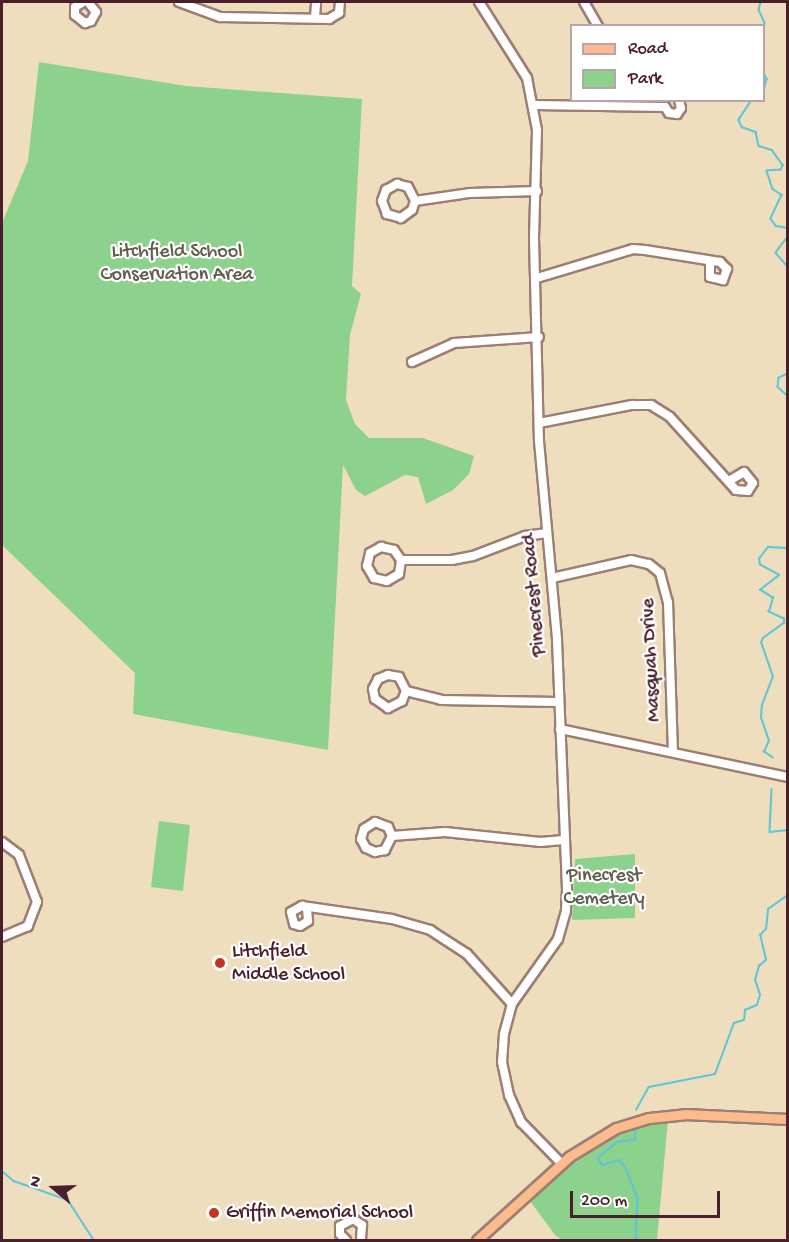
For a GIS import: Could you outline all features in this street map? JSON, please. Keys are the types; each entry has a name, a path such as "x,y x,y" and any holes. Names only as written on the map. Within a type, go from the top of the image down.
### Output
{"main road":[{"path":"477,1240 561,1163 605,1133 650,1118 685,1114 788,1119"}],"street":[{"path":"83,2 74,11 81,22 94,19 95,3"},
{"path":"179,2 220,17 315,18 337,16 340,2"},
{"path":"315,18 316,2"},
{"name":"Pinecrest Road","path":"479,2 521,64 534,105 539,423 552,578 567,899 563,925 549,953 512,1005 502,1048 509,1095 532,1136 561,1163"},
{"path":"584,2 597,24"},
{"path":"534,105 666,104 669,113 677,114 681,108 680,102"},
{"path":"397,184 408,187 415,201 409,214 396,218 384,210 381,201 386,190 397,184"},
{"path":"415,201 473,192 537,191"},
{"path":"537,278 633,249 710,261"},
{"path":"412,362 454,343 539,337"},
{"path":"539,423 651,405 670,417 729,481"},
{"path":"401,560 466,558 517,538 547,533"},
{"path":"381,547 394,549 401,560 399,574 387,581 374,578 367,566 370,554 381,547"},
{"name":"Masquah Drive","path":"552,578 631,560 649,564 660,573 668,602 673,752"},
{"path":"394,675 403,681 406,692 402,701 388,708 375,699 373,689 383,676 394,675"},
{"path":"406,692 458,703 558,702"},
{"path":"560,729 788,777"},
{"path":"375,822 385,824 392,836 385,850 375,852 366,848 361,839 363,829 375,822"},
{"path":"392,836 445,832 540,842 564,840"},
{"path":"2,843 19,855 37,902 28,926 2,937"},
{"path":"307,909 392,919 430,930 467,954 512,1005"},
{"path":"345,1240 340,1234 340,1226 352,1219 362,1226 361,1240"}],"green space":[{"name":"Litchfield School Conservation Area","path":"39,62 186,86 362,99 352,286 361,294 350,335 346,400 355,424 369,438 423,438 474,456 469,474 453,490 426,504 418,477 405,475 365,496 356,490 343,465 328,750 133,714 135,673 2,545 2,223 28,161"},
{"path":"159,821 190,825 183,891 151,887"},
{"name":"Pinecrest Cemetery","path":"635,854 635,918 572,920 575,859"},
{"path":"668,1120 657,1240 562,1240 555,1235 530,1201 568,1164 599,1142 634,1127"}],"waterway":[{"path":"761,2 759,10 765,24"},
{"path":"765,75 767,79 765,87"},
{"path":"751,102 739,120 742,127 756,132 759,146 772,150 783,165 781,170 767,171 773,189 782,195 771,219 776,226 788,228"},
{"path":"788,237 776,253 788,267"},
{"path":"788,374 779,378 778,387 788,396"},
{"path":"788,531 788,545"},
{"path":"773,758 764,752 769,741 761,718 762,705 773,677 761,643 763,638 784,623 784,619 769,612 773,598 760,590 779,575 760,565 759,559 768,547 788,548"},
{"path":"772,789 770,832 788,830"},
{"path":"636,1110 649,1087 715,1074 734,1023 744,1020 745,1010 757,1005 760,995 755,980 759,966 766,960 760,935 766,929 768,909 788,895"},
{"path":"636,1131 635,1140 618,1142 598,1158 602,1165 619,1160 625,1166 638,1198 636,1240"},
{"path":"2,1171 14,1181 68,1200 94,1240"}],"place":[{"name":"Litchfield Middle School","path":"220,963"},
{"name":"Griffin Memorial School","path":"214,1213"}]}
